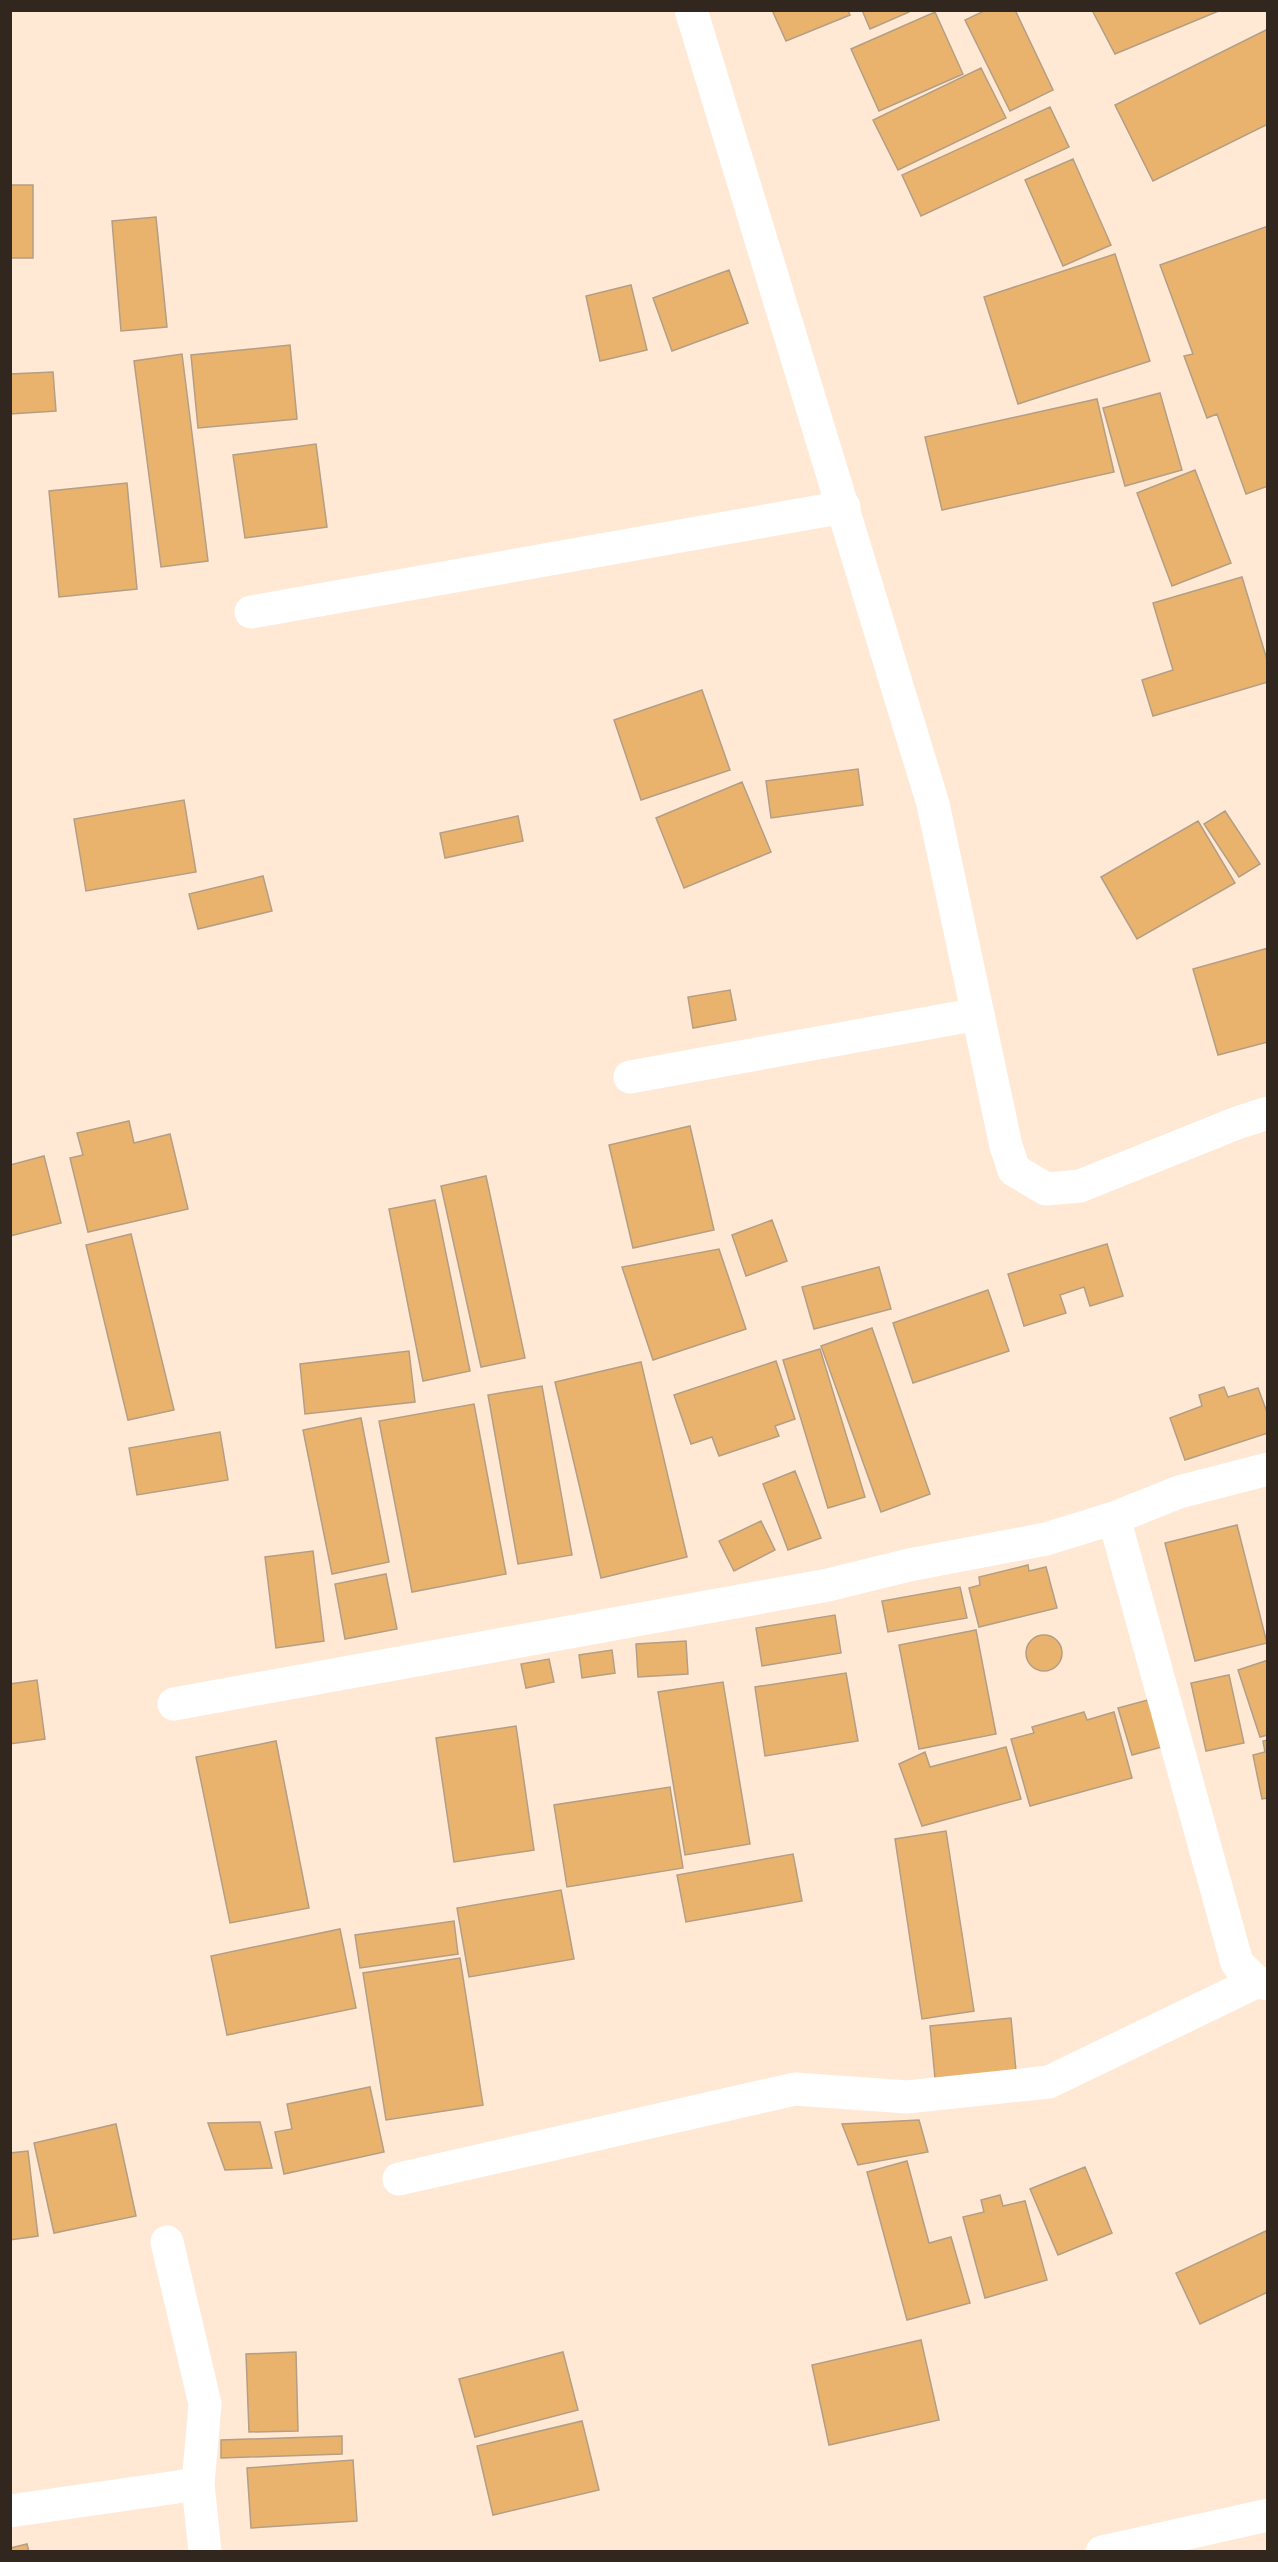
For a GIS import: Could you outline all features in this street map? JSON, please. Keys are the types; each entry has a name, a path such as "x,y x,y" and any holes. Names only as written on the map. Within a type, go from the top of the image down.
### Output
{"street":[{"path":"691,10 933,804 1006,1146 1014,1170 1046,1189 1080,1186 1237,1123 1268,1113"},
{"path":"251,612 844,507"},
{"path":"630,1077 978,1014"},
{"path":"174,1704 828,1585 909,1565 1046,1539 1114,1518 1179,1492 1268,1469"},
{"path":"399,2179 795,2090 907,2097 1049,2082 1262,1983 1237,1963 1114,1518"},
{"path":"167,2242 205,2404 198,2484 205,2552"},
{"path":"10,2511 198,2484"},
{"path":"1101,2552 1268,2515"}],"building":[{"path":"772,10 848,10 850,15 786,41"},
{"path":"862,10 909,10 909,12 870,29"},
{"path":"986,10 1015,10 1053,90 1010,111 965,20"},
{"path":"1092,10 1221,10 1115,54"},
{"path":"935,12 963,74 879,111 851,49"},
{"path":"1268,29 1268,124 1153,181 1115,105"},
{"path":"981,68 1006,118 898,170 873,120"},
{"path":"1050,107 1069,147 921,216 902,175"},
{"path":"1073,159 1111,245 1063,266 1025,180"},
{"path":"10,185 33,185 33,258 10,258"},
{"path":"156,217 167,327 121,331 112,221"},
{"path":"1268,226 1268,486 1246,494 1217,414 1207,418 1184,356 1193,354 1160,265"},
{"path":"1115,254 1150,361 1018,404 984,297"},
{"path":"729,270 748,323 672,351 653,298"},
{"path":"631,285 647,350 600,361 586,296"},
{"path":"290,345 297,419 198,428 191,355"},
{"path":"182,354 208,561 161,567 134,361"},
{"path":"53,372 56,411 10,414 10,374"},
{"path":"1160,393 1182,470 1125,486 1103,408"},
{"path":"1097,399 1114,472 942,510 925,437"},
{"path":"316,444 327,527 245,538 233,455"},
{"path":"1195,470 1231,563 1172,586 1137,493"},
{"path":"127,483 137,589 59,597 49,491"},
{"path":"1242,577 1268,663 1268,682 1153,716 1142,680 1173,670 1153,603"},
{"path":"702,690 730,770 641,800 614,720"},
{"path":"858,769 863,805 771,818 766,781"},
{"path":"742,782 771,852 684,888 656,818"},
{"path":"184,800 196,872 86,891 74,819"},
{"path":"1225,811 1260,864 1239,877 1204,824"},
{"path":"518,816 523,841 445,858 440,833"},
{"path":"1198,821 1235,883 1137,939 1101,877"},
{"path":"263,876 272,911 198,929 189,894"},
{"path":"1268,948 1268,1042 1218,1055 1193,969"},
{"path":"730,990 736,1020 693,1028 688,997"},
{"path":"129,1121 134,1143 170,1134 188,1209 88,1232 70,1158 83,1155 77,1133"},
{"path":"690,1126 714,1230 633,1248 609,1145"},
{"path":"44,1156 61,1223 10,1236 10,1165"},
{"path":"486,1176 525,1358 481,1367 441,1186"},
{"path":"435,1200 470,1371 423,1381 389,1209"},
{"path":"772,1220 787,1261 746,1276 732,1235"},
{"path":"131,1234 174,1410 128,1420 86,1245"},
{"path":"1107,1244 1123,1296 1090,1306 1084,1287 1060,1295 1066,1313 1024,1326 1008,1274"},
{"path":"719,1249 746,1329 653,1360 622,1267"},
{"path":"879,1267 891,1309 814,1329 802,1287"},
{"path":"988,1290 1009,1351 913,1383 893,1323"},
{"path":"872,1328 930,1494 881,1512 821,1346"},
{"path":"820,1349 865,1497 828,1508 783,1360"},
{"path":"409,1351 415,1402 305,1414 300,1364"},
{"path":"776,1361 795,1419 775,1426 779,1436 719,1456 712,1437 691,1444 674,1395"},
{"path":"641,1362 687,1557 601,1578 555,1382"},
{"path":"542,1386 572,1555 518,1564 488,1395"},
{"path":"1224,1387 1228,1397 1258,1388 1268,1415 1268,1433 1185,1460 1170,1418 1202,1406 1199,1395"},
{"path":"474,1404 506,1574 412,1592 379,1421"},
{"path":"361,1418 389,1562 332,1574 303,1430"},
{"path":"220,1432 228,1480 137,1495 129,1448"},
{"path":"795,1471 821,1538 788,1550 763,1484"},
{"path":"761,1521 775,1550 734,1571 719,1541"},
{"path":"1237,1525 1267,1643 1195,1661 1165,1543"},
{"path":"313,1551 324,1641 276,1648 265,1557"},
{"path":"1028,1565 1029,1571 1046,1567 1057,1608 979,1627 969,1588 980,1585 979,1577"},
{"path":"386,1574 397,1629 345,1639 335,1584"},
{"path":"960,1587 967,1618 888,1632 882,1601"},
{"path":"835,1615 841,1653 762,1666 756,1628"},
{"path":"976,1630 996,1734 919,1749 899,1645"},
{"path":"1044,1635 1057,1640 1062,1653 1057,1666 1044,1671 1031,1666 1026,1653 1031,1640"},
{"path":"686,1641 688,1674 638,1677 636,1644"},
{"path":"612,1650 615,1673 582,1678 579,1655"},
{"path":"549,1659 554,1682 526,1688 521,1664"},
{"path":"1268,1660 1268,1735 1260,1737 1238,1670"},
{"path":"846,1673 858,1741 765,1756 755,1687"},
{"path":"1229,1675 1244,1743 1206,1751 1191,1683"},
{"path":"37,1680 45,1739 10,1744 10,1684"},
{"path":"723,1682 750,1844 685,1855 658,1692"},
{"path":"1148,1700 1162,1747 1132,1755 1118,1708"},
{"path":"1084,1712 1087,1720 1114,1712 1132,1778 1030,1806 1011,1739 1034,1733 1032,1727"},
{"path":"516,1726 534,1850 454,1862 436,1738"},
{"path":"1268,1740 1268,1798 1262,1799 1253,1755 1265,1752 1263,1741"},
{"path":"276,1741 309,1908 230,1923 196,1757"},
{"path":"1006,1747 1021,1799 922,1826 899,1764 925,1752 930,1767"},
{"path":"670,1787 683,1868 567,1887 554,1805"},
{"path":"946,1831 974,2011 922,2019 895,1839"},
{"path":"793,1854 802,1901 686,1922 677,1875"},
{"path":"561,1890 574,1959 469,1977 457,1908"},
{"path":"454,1921 458,1954 360,1968 355,1935"},
{"path":"340,1929 356,2008 227,2035 211,1956"},
{"path":"460,1958 483,2105 386,2120 363,1973"},
{"path":"1011,2018 1016,2071 935,2078 930,2026"},
{"path":"370,2087 384,2152 284,2174 275,2132 292,2129 287,2104"},
{"path":"919,2120 928,2152 858,2165 842,2124"},
{"path":"260,2122 272,2168 225,2170 208,2123"},
{"path":"116,2124 136,2216 54,2233 34,2143"},
{"path":"28,2151 38,2236 10,2240 10,2153"},
{"path":"907,2161 929,2243 951,2237 970,2303 907,2320 867,2172"},
{"path":"1085,2167 1112,2233 1058,2255 1030,2189"},
{"path":"1000,2195 1003,2206 1025,2201 1047,2280 985,2298 963,2217 984,2212 981,2200"},
{"path":"1268,2230 1268,2292 1200,2324 1176,2273"},
{"path":"921,2340 939,2420 829,2445 812,2365"},
{"path":"296,2352 298,2431 249,2432 246,2354"},
{"path":"563,2352 578,2410 475,2437 459,2379"},
{"path":"582,2421 599,2490 493,2515 477,2446"},
{"path":"342,2436 342,2454 221,2458 221,2440"},
{"path":"353,2460 357,2521 251,2528 247,2468"},
{"path":"27,2544 29,2552 10,2552 10,2548"}]}
